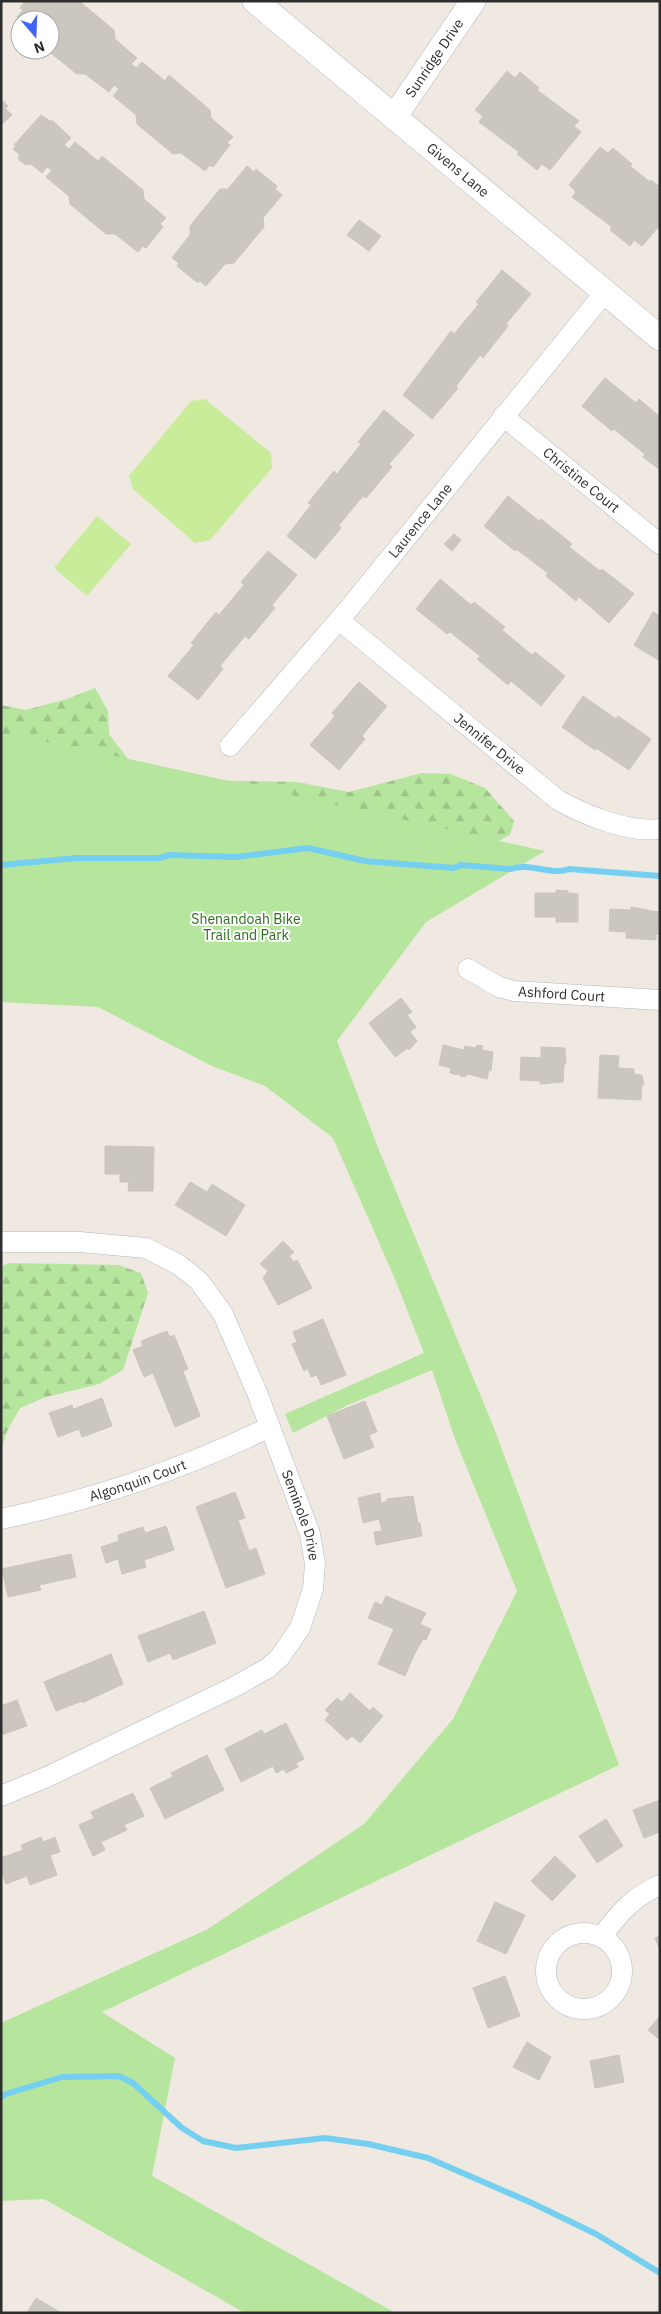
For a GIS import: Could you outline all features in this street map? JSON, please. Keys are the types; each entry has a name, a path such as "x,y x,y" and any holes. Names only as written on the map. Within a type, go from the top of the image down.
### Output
{"street":[{"name":"Givens Lane","path":"255,1 660,338"},
{"name":"Sunridge Drive","path":"395,116 474,1"},
{"name":"Laurence Lane","path":"230,746 339,620 605,292"},
{"name":"Christine Court","path":"503,416 660,544"},
{"name":"Jennifer Drive","path":"339,620 558,800 585,815 599,819 634,827 660,829"},
{"name":"Ashford Court","path":"468,969 499,987 514,991 660,1000"},
{"name":"Seminole Drive","path":"1,1242 108,1243 146,1248 179,1264 198,1281 223,1314 270,1427 310,1534 315,1564 313,1589 306,1614 295,1637 268,1668 236,1686 50,1776 1,1796"},
{"name":"Algonquin Court","path":"1,1519 77,1500 145,1478 226,1447 270,1427"},
{"path":"601,1937 625,1906 643,1893 660,1885"}],"green space":[{"path":"205,399 271,453 272,468 210,540 195,543 133,489 129,476 191,401"},
{"path":"97,516 131,544 87,596 54,568"},
{"path":"95,688 108,711 109,734 137,771 169,780 297,782 349,792 422,773 451,774 485,788 514,821 510,835 481,850 1,745 1,705 26,710 67,699"},
{"name":"Shenandoah Bike Trail and Park","path":"1,734 70,746 545,851 426,922 337,1041 379,1150 494,1428 619,1765 102,2012 175,2058 152,2176 392,2311 391,2313 245,2313 44,2199 1,2201 1,2023 208,1929 364,1824 453,1719 517,1591 455,1439 432,1370 348,1405 293,1433 285,1414 424,1353 395,1279 333,1138 265,1086 212,1066 98,1007 1,1002"},
{"path":"11,1263 118,1265 141,1273 148,1293 123,1370 99,1384 46,1397 20,1408 7,1431 1,1451 1,1266"}],"building":[{"path":"25,1 79,1 114,30 115,39 137,58 131,64 136,68 142,62 165,81 169,75 210,110 211,118 233,137 227,143 230,145 213,167 210,165 205,171 181,153 173,154 137,124 136,115 113,96 119,89 114,85 109,92 85,74 77,74 60,60 60,10 23,10 20,8"},
{"path":"507,71 515,78 520,72 539,88 537,90 579,121 574,126 581,132 550,170 542,164 537,170 517,154 519,152 479,122 483,116 475,110"},
{"path":"1,99 8,106 5,108 12,115 1,125"},
{"path":"41,115 53,121 71,138 64,145 69,149 75,142 98,161 102,156 143,190 144,199 166,218 160,224 163,227 146,248 143,246 138,252 115,234 106,234 70,204 69,196 46,177 52,170 47,167 42,173 31,164 26,165 19,160 19,154 13,149 16,146 14,145"},
{"path":"600,147 608,153 613,148 632,164 630,166 650,182 651,180 660,187 660,225 642,246 634,240 630,246 610,230 612,227 572,197 576,192 569,185"},
{"path":"247,166 254,172 256,169 277,186 275,189 282,195 263,218 264,227 234,263 225,264 206,286 200,281 198,283 177,266 179,263 172,258 190,235 190,226 220,189 228,189"},
{"path":"359,220 381,236 369,251 347,235"},
{"path":"502,270 531,294 506,324 508,326 483,358 480,355 456,386 458,388 432,419 403,395 451,331 454,334 479,304 476,302"},
{"path":"605,378 636,403 639,399 660,417 660,470 643,457 645,454 614,429 612,431 582,406"},
{"path":"384,410 414,435 389,464 392,467 366,498 363,496 339,525 341,528 315,559 287,536 311,505 308,503 334,471 337,474 361,444 358,442"},
{"path":"508,496 572,544 569,547 600,571 602,569 634,594 609,623 579,597 576,601 546,576 548,573 516,549 515,551 484,526"},
{"path":"454,534 461,540 452,551 444,544"},
{"path":"268,551 297,575 272,605 275,608 249,639 245,636 220,666 223,669 198,700 168,676 194,645 191,643 216,612 219,615 244,585 241,582"},
{"path":"440,579 471,605 474,602 505,627 502,630 532,655 535,652 565,676 541,706 511,681 508,685 477,659 480,656 450,632 447,634 416,609"},
{"path":"653,612 660,616 660,661 634,645"},
{"path":"359,682 387,706 362,736 365,739 339,770 310,745 335,716 332,713"},
{"path":"583,696 616,719 618,716 651,739 629,770 596,748 595,750 562,727"},
{"path":"556,890 578,894 578,922 556,922 556,917 535,917 535,893 556,893"},
{"path":"631,907 658,912 658,934 656,934 656,940 626,938 626,932 609,931 610,909 631,910"},
{"path":"401,998 412,1012 407,1015 416,1027 410,1032 417,1041 409,1050 408,1048 395,1057 369,1023"},
{"path":"443,1045 464,1050 465,1046 476,1048 477,1045 483,1046 482,1050 493,1052 491,1071 489,1070 487,1079 468,1074 465,1077 460,1076 458,1072 457,1075 450,1073 451,1068 439,1065"},
{"path":"541,1047 565,1048 566,1064 564,1064 563,1082 540,1084 540,1081 520,1080 521,1057 541,1058"},
{"path":"600,1055 619,1056 618,1068 634,1069 634,1074 642,1075 644,1085 642,1085 641,1100 598,1098"},
{"path":"105,1146 154,1147 153,1191 128,1191 129,1182 120,1182 120,1174 105,1174"},
{"path":"190,1182 207,1192 212,1184 245,1205 226,1236 175,1205"},
{"path":"283,1241 294,1252 289,1256 294,1262 297,1260 312,1288 278,1305 263,1278 268,1271 260,1264"},
{"path":"323,1319 346,1375 321,1385 317,1375 311,1377 308,1369 304,1371 292,1344 297,1342 293,1332"},
{"path":"167,1331 170,1337 174,1335 188,1369 183,1371 200,1416 175,1427 153,1373 144,1377 133,1350 143,1346 141,1341"},
{"path":"102,1398 112,1426 82,1437 79,1429 58,1437 49,1413 72,1405 73,1409"},
{"path":"365,1401 377,1432 369,1435 374,1447 344,1459 327,1416"},
{"path":"235,1492 245,1518 238,1520 249,1551 256,1548 265,1574 226,1588 196,1507"},
{"path":"380,1493 381,1503 387,1501 387,1499 413,1496 422,1536 376,1545 374,1532 382,1531 379,1519 363,1523 358,1498"},
{"path":"166,1526 174,1550 144,1560 146,1567 122,1574 118,1559 106,1563 101,1547 119,1541 118,1535 143,1527 145,1533"},
{"path":"71,1554 76,1577 39,1585 41,1590 8,1597 2,1569"},
{"path":"386,1596 426,1613 420,1624 431,1629 426,1640 423,1639 415,1653 405,1676 378,1664 394,1629 368,1618 375,1602 382,1605"},
{"path":"204,1611 216,1643 173,1660 170,1653 148,1662 138,1636"},
{"path":"111,1654 123,1684 82,1703 82,1701 56,1711 44,1682"},
{"path":"350,1693 370,1711 373,1707 383,1716 360,1743 352,1736 347,1740 325,1720 330,1714 325,1710 337,1698 342,1702"},
{"path":"17,1700 27,1726 1,1735 1,1706"},
{"path":"286,1723 304,1759 296,1763 298,1767 286,1773 284,1769 276,1773 273,1766 241,1782 225,1749 262,1730 264,1734"},
{"path":"207,1755 224,1790 165,1819 150,1788 173,1777 171,1773"},
{"path":"133,1793 144,1816 124,1825 127,1830 101,1842 105,1850 93,1856 79,1825 94,1818 91,1812"},
{"path":"660,1800 660,1832 644,1838 633,1810"},
{"path":"606,1819 623,1846 597,1863 579,1836"},
{"path":"41,1837 43,1842 55,1837 60,1852 50,1855 57,1875 30,1885 27,1876 6,1884 1,1870 1,1858 23,1850 21,1845"},
{"path":"555,1856 576,1876 552,1901 531,1881"},
{"path":"495,1902 525,1915 506,1954 477,1941"},
{"path":"660,1936 660,1950 655,1938"},
{"path":"505,1976 520,2016 488,2028 473,1988"},
{"path":"660,2016 660,2040 648,2030"},
{"path":"527,2042 551,2057 539,2080 513,2067"},
{"path":"619,2055 624,2082 595,2088 590,2061"},
{"path":"36,2298 61,2313 27,2313"}],"waterway":[{"path":"1,865 77,858 159,858 170,855 236,857 308,848 365,861 454,868 461,865 511,869 526,867 555,871 569,869 660,876"},
{"path":"1,2097 62,2077 119,2076 133,2083 182,2128 203,2141 236,2148 325,2138 368,2144 428,2158 532,2203 596,2234 660,2273"}]}
